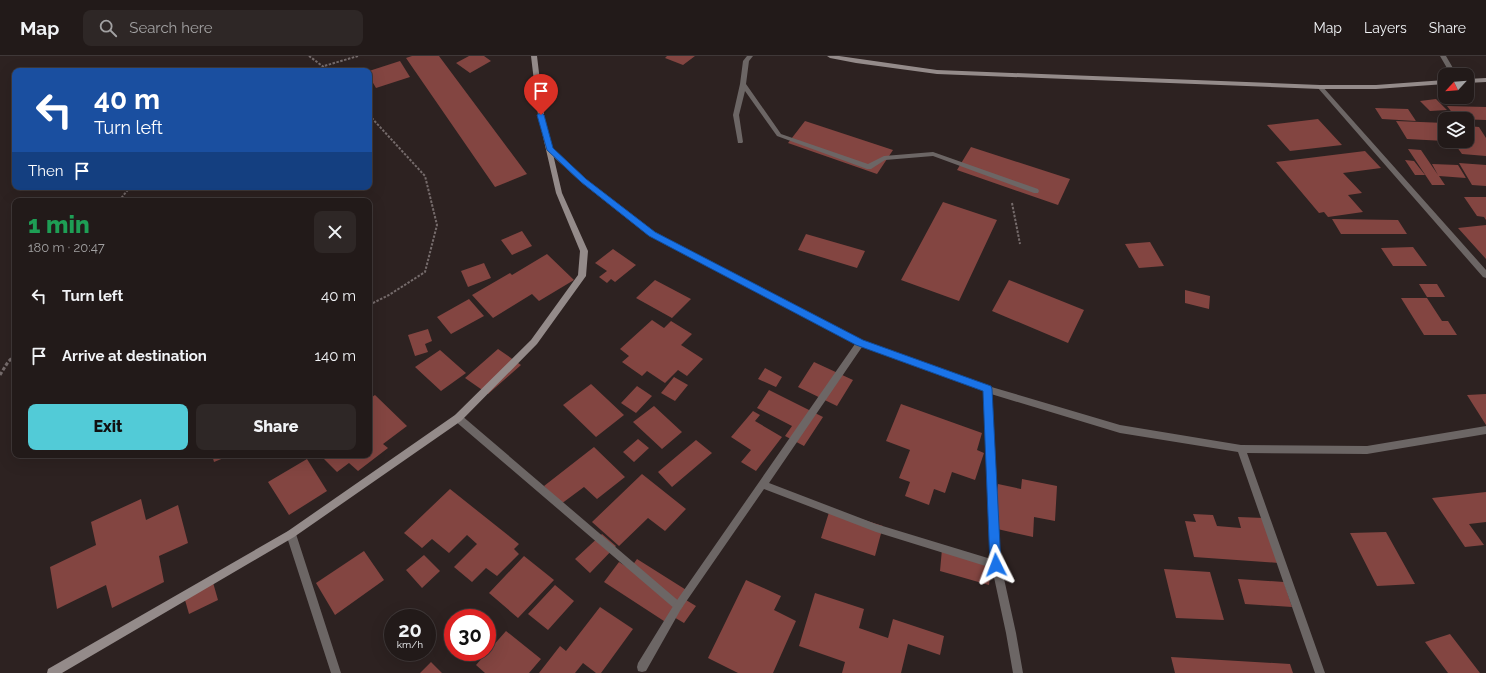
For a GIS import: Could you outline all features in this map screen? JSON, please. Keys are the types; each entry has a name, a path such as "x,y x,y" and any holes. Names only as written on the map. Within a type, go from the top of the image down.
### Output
{"street":[{"path":"52,673 291,534 458,418 534,342 582,276 584,251 559,193 541,115 534,56"},
{"path":"740,142 736,115 743,84 746,61 750,56"},
{"path":"830,56 856,62 937,72 1320,87 1438,82"},
{"path":"1443,56 1450,68"},
{"path":"1474,81 1486,80"},
{"path":"743,84 779,135 869,167 884,158 934,154 1036,191"},
{"path":"1320,87 1486,275"},
{"path":"549,149 584,180 652,234 860,343 987,389 1120,429 1241,449 1367,450 1486,430"},
{"path":"642,667 678,606 860,343"},
{"path":"987,389 996,565 1012,633 1018,673"},
{"path":"458,418 678,606"},
{"path":"1241,449 1320,673"},
{"path":"762,484 876,528 996,565"},
{"path":"291,534 336,673"}],"path":[{"path":"309,56 324,66 358,56"},
{"path":"372,118 426,176 437,225 426,272 389,295 372,304"},
{"path":"1008,181 1020,244"},
{"path":"121,198 128,190"},
{"path":"0,375 12,358"}],"building":[{"path":"412,56 439,56 527,174 495,187 406,58"},
{"path":"469,56 484,56 491,61 470,73 456,63"},
{"path":"667,56 695,56 683,65 665,58"},
{"path":"400,61 410,77 376,88 372,81 372,70"},
{"path":"1436,99 1438,104 1441,104 1447,110 1430,111 1420,101"},
{"path":"1447,106 1486,107 1486,120 1474,120 1474,112 1452,112"},
{"path":"1375,108 1408,109 1416,121 1382,119"},
{"path":"1318,119 1342,145 1290,151 1267,125"},
{"path":"805,121 893,150 877,174 788,143"},
{"path":"1396,121 1438,123 1438,141 1407,139"},
{"path":"1474,127 1479,127 1486,138 1486,156 1462,154 1458,148 1474,148"},
{"path":"971,147 1070,179 1058,205 957,170"},
{"path":"1408,149 1421,150 1438,175 1432,164 1458,165 1466,178 1439,176 1445,185 1432,185"},
{"path":"1365,151 1381,168 1343,173 1362,193 1348,195 1363,212 1328,217 1324,212 1319,213 1276,162"},
{"path":"1405,160 1414,161 1425,175 1415,175"},
{"path":"1459,163 1486,165 1486,186 1472,185"},
{"path":"1464,197 1486,197 1486,220 1484,217 1477,216"},
{"path":"943,202 997,220 959,301 901,280"},
{"path":"1332,219 1398,220 1407,234 1341,234"},
{"path":"1486,225 1486,259 1458,228"},
{"path":"522,231 532,246 512,255 501,240"},
{"path":"806,234 865,251 857,268 798,250"},
{"path":"1150,242 1164,266 1139,268 1125,244"},
{"path":"1413,247 1427,266 1393,266 1381,248"},
{"path":"613,249 636,265 615,282 611,279 607,283 599,277 607,271 595,263"},
{"path":"547,254 574,280 539,301 532,294 493,318 472,295 510,273 512,275"},
{"path":"484,263 491,278 468,287 461,271"},
{"path":"655,280 691,299 672,318 636,298"},
{"path":"1009,280 1084,310 1068,343 992,311"},
{"path":"1419,284 1437,284 1445,297 1427,297"},
{"path":"1185,290 1210,296 1209,309 1185,303"},
{"path":"1401,298 1427,298 1442,321 1448,321 1457,335 1424,335"},
{"path":"469,299 484,316 451,334 437,317"},
{"path":"652,320 664,328 671,321 692,334 681,345 703,359 687,376 678,370 665,383 647,371 642,376 622,362 629,356 620,349"},
{"path":"428,329 432,341 425,344 428,352 415,356 408,335"},
{"path":"498,349 521,365 488,394 465,378"},
{"path":"440,350 466,373 441,391 415,367"},
{"path":"814,362 853,380 837,406 798,387"},
{"path":"765,368 782,377 776,387 758,379"},
{"path":"674,377 688,385 675,401 661,393"},
{"path":"591,384 624,415 596,437 563,405"},
{"path":"637,386 652,396 636,413 621,403"},
{"path":"769,390 823,417 804,446 785,436 792,426 757,408"},
{"path":"1486,394 1486,425 1467,395"},
{"path":"375,395 407,426 383,444 388,448 358,471 349,463 337,472 323,458 372,458 372,397"},
{"path":"901,404 982,433 977,450 984,453 975,480 952,472 945,493 934,489 929,505 905,496 910,482 899,478 910,450 886,441"},
{"path":"654,406 682,432 662,449 633,422"},
{"path":"753,411 760,415 755,421 782,437 756,471 741,462 751,450 731,437"},
{"path":"638,439 649,448 634,462 623,452"},
{"path":"696,440 712,453 672,487 658,472"},
{"path":"594,447 625,477 597,499 584,487 561,504 544,486"},
{"path":"213,458 224,458 214,462"},
{"path":"307,459 327,491 289,515 268,482"},
{"path":"642,474 686,509 665,531 648,518 619,546 592,522"},
{"path":"1022,479 1057,486 1055,521 1034,517 1033,537 993,528 998,484 1021,489"},
{"path":"450,489 519,544 514,549 519,554 497,576 486,568 472,582 454,567 477,544 467,535 449,553 432,539 422,548 404,533"},
{"path":"1486,492 1486,522 1469,524 1484,545 1465,547 1432,498"},
{"path":"141,499 146,520 178,505 188,543 159,556 164,582 112,608 106,585 57,609 50,567 96,545 91,522"},
{"path":"830,509 883,526 875,556 821,538"},
{"path":"1193,514 1213,515 1217,526 1241,528 1238,517 1264,518 1279,563 1194,557 1185,521 1196,522"},
{"path":"1386,532 1415,584 1377,586 1350,533"},
{"path":"602,534 616,546 590,573 575,559"},
{"path":"942,549 992,562 989,585 940,571"},
{"path":"364,551 384,580 335,615 316,583"},
{"path":"424,555 440,571 422,588 406,570"},
{"path":"524,556 554,580 518,618 489,593"},
{"path":"637,559 691,593 686,600 696,606 684,623 672,616 667,623 604,582 619,562 630,569"},
{"path":"1164,569 1210,572 1224,620 1176,618"},
{"path":"212,579 218,600 189,614 183,593"},
{"path":"1238,579 1284,582 1292,607 1245,604"},
{"path":"746,580 781,596 774,610 796,621 773,673 738,673 708,658"},
{"path":"555,585 574,601 548,630 528,614"},
{"path":"815,593 864,609 859,628 888,638 893,619 944,636 940,655 908,644 901,673 842,673 845,662 799,646"},
{"path":"600,607 633,629 601,673 596,673 583,663 575,673 539,673 560,646 566,651"},
{"path":"506,631 541,659 529,673 485,673 476,665 480,661 496,661 496,642"},
{"path":"1450,634 1480,673 1448,673 1425,642"},
{"path":"1171,657 1290,664 1293,673 1175,673"},
{"path":"431,662 442,673 420,673"}],"route":[{"path":"541,115 549,149 584,180 652,234 860,343 987,389 996,565"}]}
